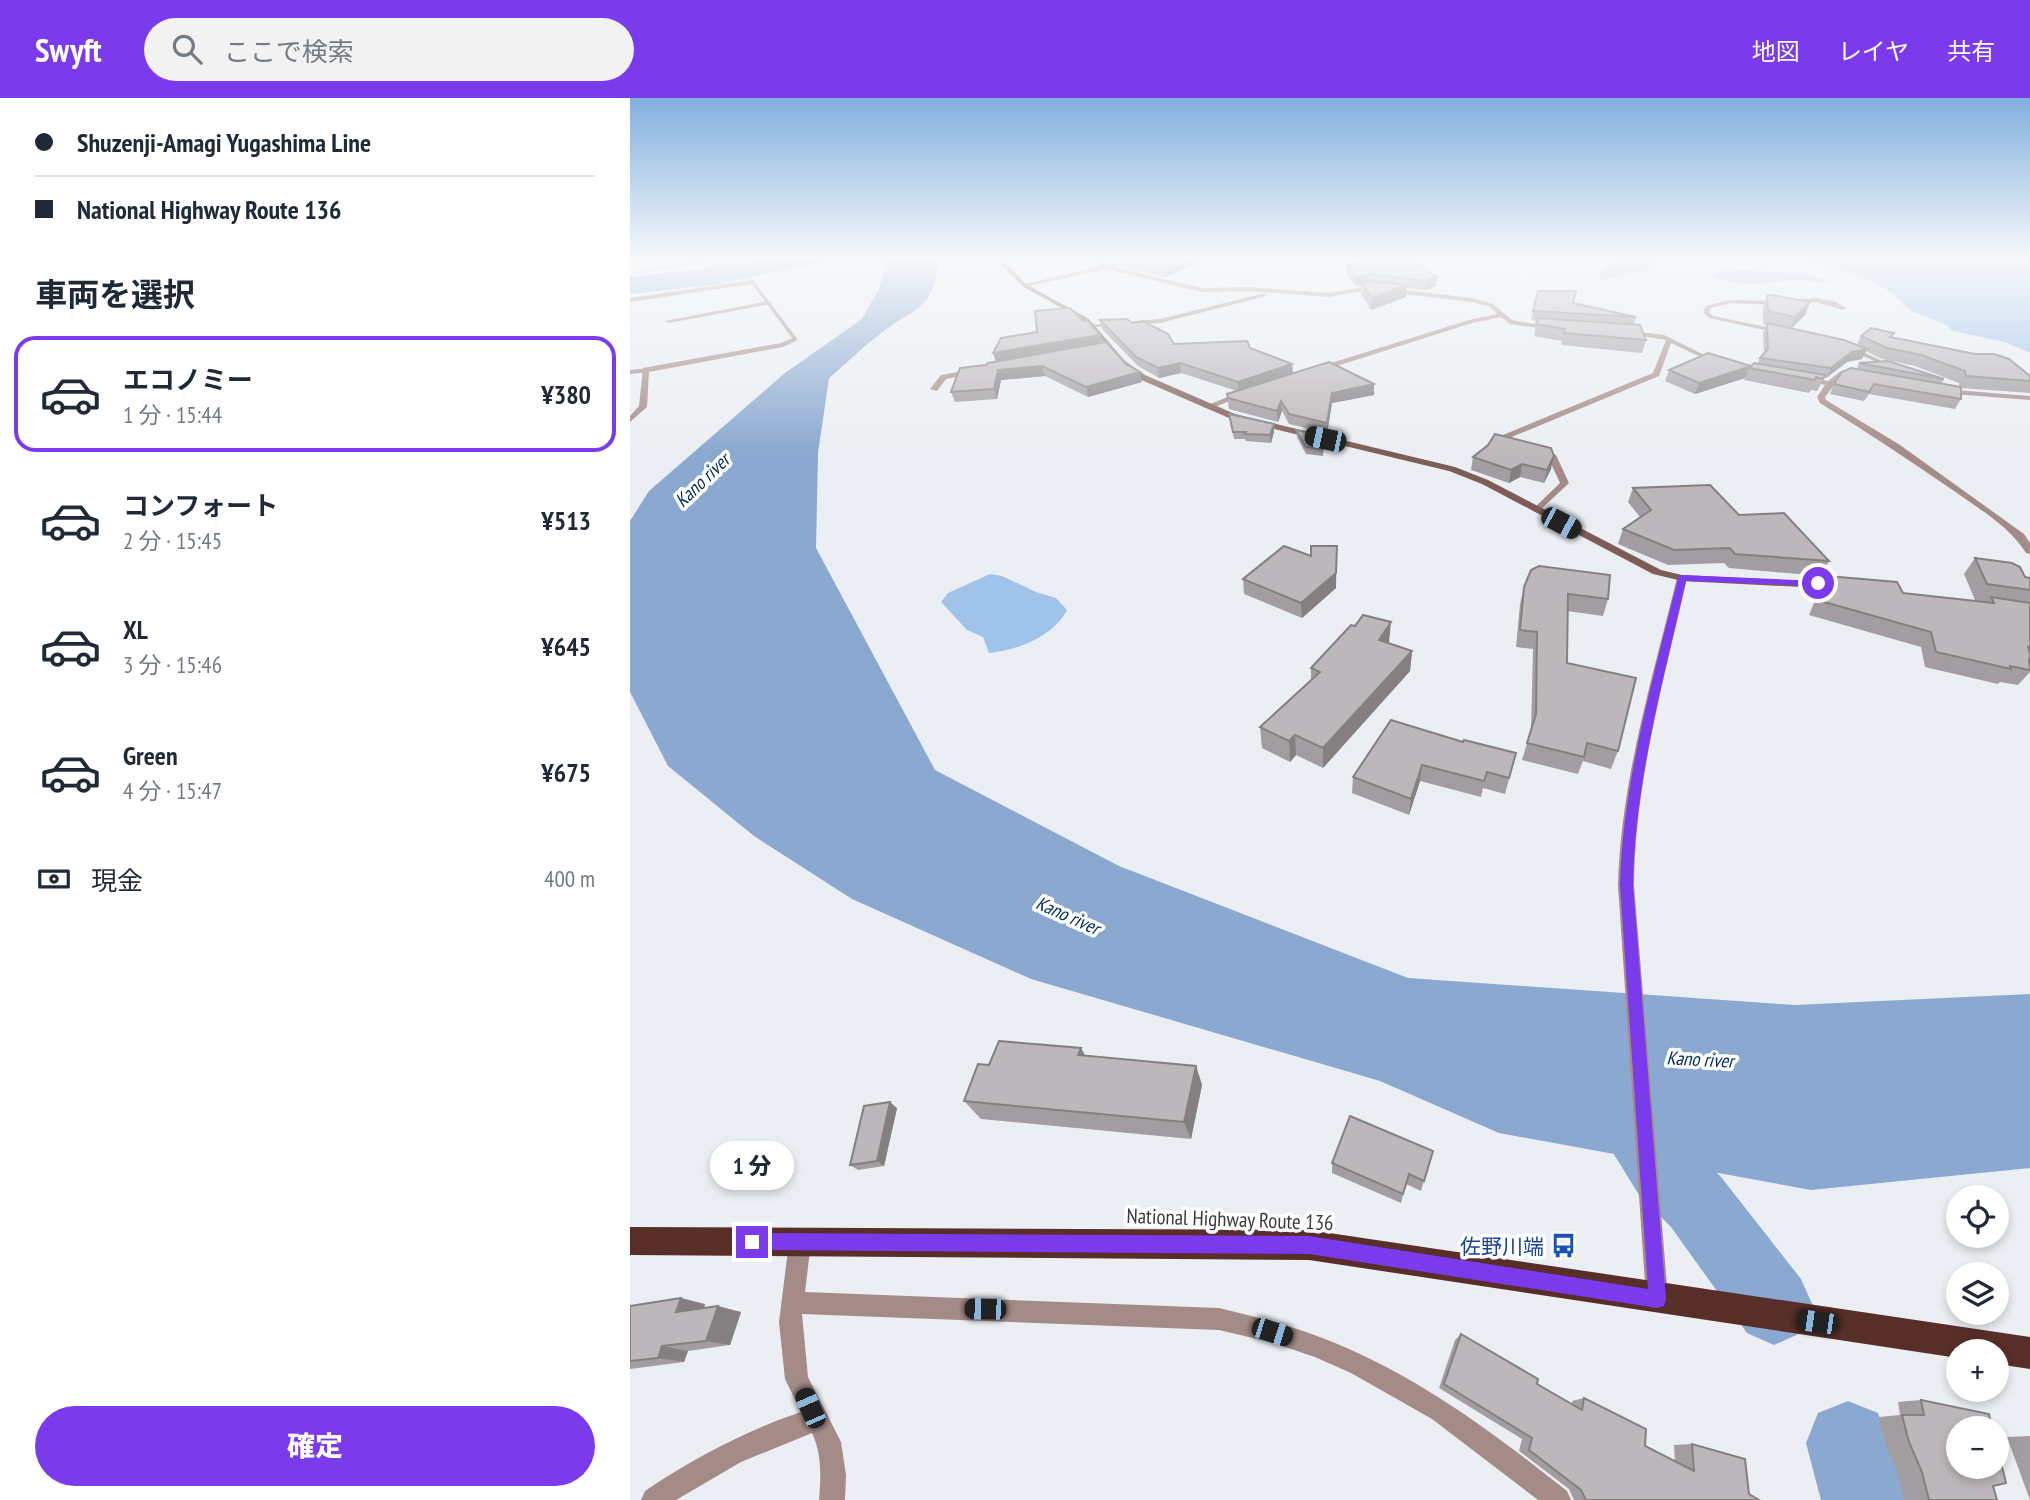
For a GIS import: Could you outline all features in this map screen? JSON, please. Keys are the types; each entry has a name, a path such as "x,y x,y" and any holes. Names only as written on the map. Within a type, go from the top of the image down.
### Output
{"highway":[{"name":"National Highway Route 136","path":"630,1241 1309,1245 2030,1353"}],"main road":[{"path":"1092,325 1123,362 1142,377 1207,407 1232,416 1452,469 1485,482 1657,572 1682,578 1858,587"}],"street":[{"path":"630,372 783,345 796,339 784,323"},
{"path":"1092,325 1126,323"},
{"path":"1307,373 1463,323"},
{"path":"1514,323 1562,328"},
{"path":"1743,323 1790,333"},
{"path":"1612,331 1650,333 1722,365"},
{"path":"1516,447 1496,441 1653,376 1669,340"},
{"path":"1842,345 1881,362 1855,363 1841,373 1829,383 1821,397 1825,404 1896,447 1996,517 2021,536 2030,551"},
{"path":"1097,349 1110,346"},
{"path":"934,389 948,375 987,369"},
{"path":"630,420 643,407 646,370"},
{"path":"1841,373 1870,378"},
{"path":"1801,379 1829,383"},
{"path":"1943,382 1970,394"},
{"path":"1936,390 2030,398"},
{"path":"1207,407 1250,392"},
{"path":"1527,450 1553,457 1565,483 1537,510"},
{"path":"1657,1299 1626,885 1635,778 1682,578"},
{"path":"800,1242 790,1322 797,1379 829,1442 834,1475 832,1500"},
{"path":"792,1303 1219,1319 1252,1325 1312,1344 1374,1370 1427,1400 1482,1438 1558,1500"},
{"path":"654,1500 735,1450 772,1433 817,1419"}],"shaded area":[{"path":"2030,323 2030,353 2005,342 1953,331 1943,324"},
{"path":"990,574 1002,576 1056,598 1067,610 1044,635 1011,649 989,653 983,637 967,630 941,602 948,593"}],"water":[{"name":"Kano river","path":"856,323 894,323 829,378 818,453 816,548 935,770 1119,866 1408,978 1795,1005 2030,994 2030,1168 1811,1190 1499,1133 1380,1081 1031,979 852,899 754,836 668,766 630,692 630,521 649,491 785,373"}],"building":[{"path":"1036,323 1090,323 1100,335 993,353 1001,338 1037,332"},
{"path":"1103,323 1148,323 1168,334 1174,344 1247,341 1250,348 1292,364 1238,382 1180,363 1158,368 1136,357"},
{"path":"1767,323 1844,340 1867,349 1852,352 1831,368 1760,358 1768,349"},
{"path":"1536,324 1640,325 1646,340 1564,333 1565,329"},
{"path":"1871,328 1894,333 1890,337 1975,354 1994,354 2009,359 2030,376 2030,381 1966,376 1965,371 1921,355 1887,348 1861,336"},
{"path":"1106,342 1126,364 1140,372 1086,387 1042,366 998,370 994,389 951,392 960,368"},
{"path":"1708,353 1751,366 1699,383 1669,370"},
{"path":"1888,361 1944,379 1859,363"},
{"path":"1329,362 1374,384 1332,393 1327,423 1289,414 1281,401 1277,411 1228,398 1227,394"},
{"path":"1754,363 1825,375 1823,379 1816,377 1815,380 1749,368"},
{"path":"1851,368 1961,387 1961,399 1874,384 1869,392 1834,384 1842,372"},
{"path":"1229,414 1274,424 1270,435 1233,432"},
{"path":"1296,430 1325,436 1323,449 1306,447"},
{"path":"1495,434 1551,448 1554,456 1547,470 1522,464 1511,470 1473,457 1488,445"},
{"path":"1710,485 1739,515 1784,513 1829,561 1735,554 1730,548 1674,550 1623,529 1651,510 1633,488"},
{"path":"1284,546 1311,556 1311,546 1337,546 1336,573 1301,603 1243,579"},
{"path":"1975,558 2012,563 2020,567 2025,577 2030,578 2030,590 1987,584"},
{"path":"1539,566 1610,575 1608,599 1568,594 1567,663 1636,678 1618,751 1587,743 1584,757 1527,743 1536,714 1537,632 1520,630 1524,587 1531,570"},
{"path":"1827,576 1897,582 1903,593 1994,603 1991,597 2030,603 2030,670 2010,666 2011,669 1936,652 1931,632 1817,600"},
{"path":"1363,615 1391,622 1379,640 1412,651 1323,748 1295,735 1289,741 1260,727 1320,672 1311,668"},
{"path":"1391,720 1463,742 1464,740 1516,753 1509,778 1487,772 1484,781 1422,765 1411,799 1353,777"},
{"path":"999,1041 1081,1048 1078,1055 1196,1066 1184,1122 964,1101 978,1064 989,1065"},
{"path":"890,1102 877,1161 850,1165 864,1106"},
{"path":"1350,1116 1433,1151 1424,1181 1409,1174 1403,1194 1332,1163"},
{"path":"681,1298 676,1312 718,1306 706,1341 662,1346 658,1358 630,1361 630,1306"},
{"path":"1461,1334 1538,1379 1537,1384 1582,1410 1584,1398 1646,1429 1645,1446 1694,1471 1692,1444 1745,1459 1749,1494 1759,1500 1586,1500 1581,1490 1529,1450 1532,1438 1444,1384"},
{"path":"1921,1400 1989,1414 1946,1416 1946,1479 2005,1479 2006,1483 1993,1486 1997,1500 1929,1500 1902,1415 1924,1415"}],"waterway":[{"path":"1622,1107 1664,1170 1696,1202 1774,1306"},
{"path":"1848,1443 1865,1500"}],"place":[{"name":"佐野川端","path":"1564,1246"}],"route":[{"path":"752,1242 1309,1245 1657,1299 1626,885 1635,778 1682,578 1818,583"}]}
